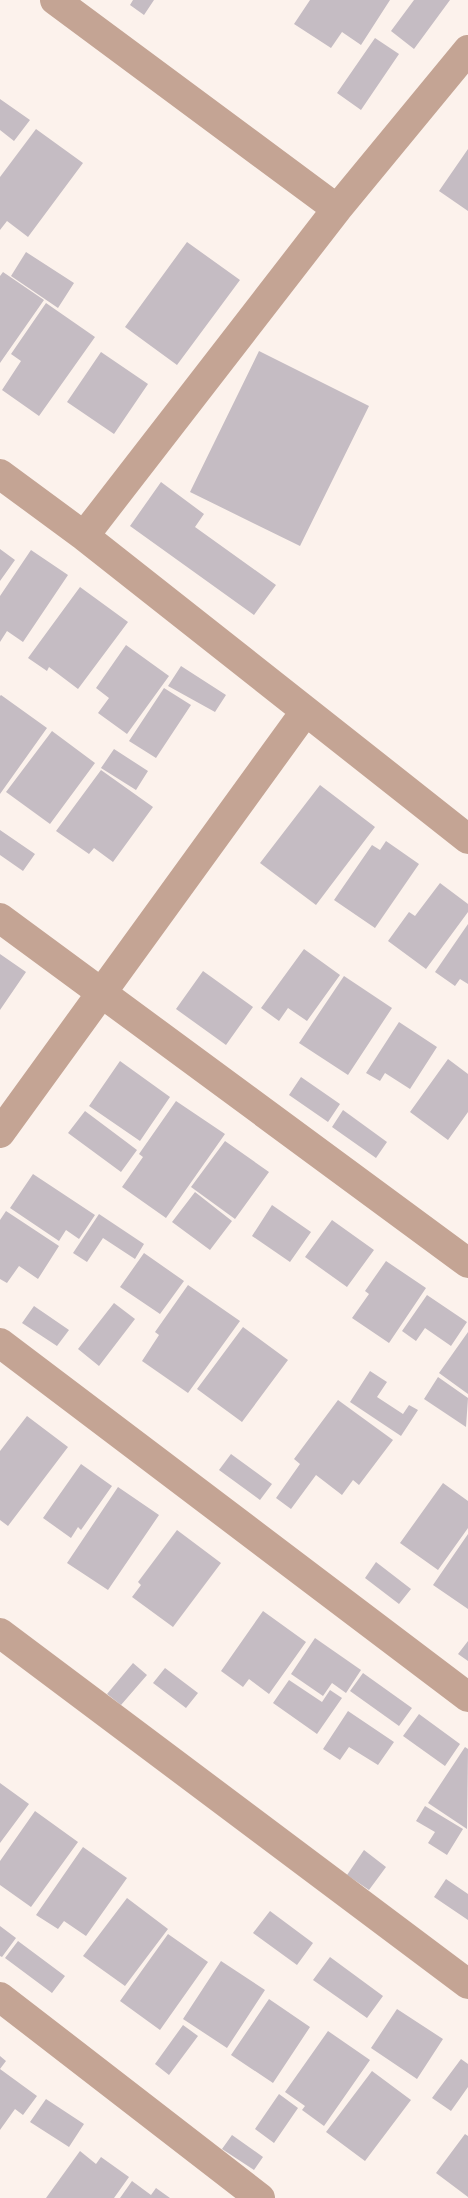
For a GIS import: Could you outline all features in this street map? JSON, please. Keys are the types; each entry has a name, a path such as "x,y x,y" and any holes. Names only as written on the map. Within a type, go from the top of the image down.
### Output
{"street":[{"path":"55,0 338,209"},
{"path":"84,536 338,209 468,50"},
{"path":"0,474 84,536 468,839"},
{"path":"0,1133 305,712"},
{"path":"0,918 468,1263"},
{"path":"0,1342 468,1697"},
{"path":"0,1634 468,1984"},
{"path":"0,1997 260,2198"}],"building":[{"path":"133,0 154,0 144,15 130,5"},
{"path":"310,0 390,0 361,45 342,32 331,48 294,24"},
{"path":"414,0 450,0 414,49 391,31"},
{"path":"375,38 399,54 361,110 337,93"},
{"path":"0,99 30,120 14,141 0,130"},
{"path":"36,129 83,163 28,237 7,221 0,230 0,177"},
{"path":"468,149 468,211 439,191"},
{"path":"187,242 240,280 177,365 125,327"},
{"path":"26,252 74,283 58,308 11,276"},
{"path":"3,272 44,300 0,363 0,276"},
{"path":"46,303 95,337 39,416 2,390 21,361 11,354"},
{"path":"259,351 369,406 300,546 190,492"},
{"path":"101,352 148,384 114,434 67,402"},
{"path":"161,482 204,514 195,527 276,585 254,615 130,526"},
{"path":"0,549 15,560 0,581"},
{"path":"31,550 68,575 23,642 7,631 0,642 0,596"},
{"path":"80,587 128,622 78,689 49,667 47,671 28,658"},
{"path":"126,645 169,676 127,734 98,713 109,698 96,688"},
{"path":"181,666 226,695 215,712 168,686"},
{"path":"164,688 191,705 156,758 129,741"},
{"path":"0,696 47,728 0,794"},
{"path":"52,731 95,763 50,824 6,792"},
{"path":"114,749 148,771 136,790 101,768"},
{"path":"101,770 153,807 113,862 94,848 89,854 56,831"},
{"path":"320,785 375,827 316,905 260,863"},
{"path":"0,830 35,854 23,871 0,855"},
{"path":"386,841 419,864 375,928 334,900 372,845 380,850"},
{"path":"440,883 468,904 468,912 426,969 388,941 409,912 415,916"},
{"path":"468,924 468,984 460,979 455,986 435,972"},
{"path":"304,949 340,975 307,1021 288,1008 279,1021 261,1008"},
{"path":"0,954 26,972 0,1010"},
{"path":"203,971 253,1007 226,1045 176,1009"},
{"path":"344,976 392,1008 348,1075 299,1043"},
{"path":"399,1022 437,1047 410,1089 385,1073 380,1081 366,1073"},
{"path":"448,1059 468,1074 468,1112 448,1140 410,1112"},
{"path":"120,1061 170,1097 140,1141 89,1106"},
{"path":"301,1077 340,1104 328,1122 289,1095"},
{"path":"176,1101 225,1134 166,1218 122,1187 143,1157 139,1154"},
{"path":"343,1110 387,1142 376,1158 332,1127"},
{"path":"85,1111 137,1150 121,1172 68,1133"},
{"path":"225,1141 269,1172 235,1219 191,1187"},
{"path":"33,1174 95,1215 79,1239 66,1230 59,1241 10,1208"},
{"path":"195,1192 232,1221 210,1250 172,1222"},
{"path":"272,1205 311,1232 290,1262 252,1236"},
{"path":"6,1211 59,1246 38,1279 19,1266 7,1283 0,1279 0,1220"},
{"path":"99,1214 144,1244 135,1259 103,1238 87,1262 73,1253"},
{"path":"332,1220 374,1250 347,1287 305,1257"},
{"path":"144,1253 184,1281 160,1314 120,1287"},
{"path":"386,1261 426,1288 389,1343 352,1318 369,1294 365,1291"},
{"path":"188,1285 240,1321 188,1393 142,1361 159,1335 155,1332"},
{"path":"427,1295 467,1322 451,1346 425,1328 416,1341 402,1331"},
{"path":"114,1303 135,1319 99,1366 78,1349"},
{"path":"34,1306 69,1330 57,1346 22,1323"},
{"path":"243,1327 288,1360 242,1422 197,1389"},
{"path":"468,1332 468,1394 439,1373"},
{"path":"370,1371 387,1382 377,1397 403,1414 409,1405 418,1410 401,1436 350,1402"},
{"path":"438,1377 468,1398 466,1427 424,1399"},
{"path":"338,1400 393,1440 359,1485 353,1480 342,1495 316,1475 291,1509 276,1498 300,1464 294,1459"},
{"path":"27,1416 68,1447 8,1526 0,1520 0,1451"},
{"path":"231,1454 272,1484 260,1500 219,1470"},
{"path":"81,1464 112,1486 81,1530 78,1527 71,1538 43,1518"},
{"path":"443,1483 468,1501 468,1528 438,1570 400,1543"},
{"path":"118,1487 159,1515 108,1590 67,1563"},
{"path":"177,1530 221,1563 173,1627 132,1597 141,1585 138,1582"},
{"path":"468,1534 468,1609 433,1585"},
{"path":"376,1562 411,1589 399,1604 365,1578"},
{"path":"263,1611 306,1642 269,1694 249,1679 243,1687 221,1671"},
{"path":"315,1638 361,1670 346,1693 332,1683 323,1696 291,1674"},
{"path":"468,1641 468,1661 458,1654"},
{"path":"133,1663 147,1675 121,1705 107,1694"},
{"path":"165,1668 198,1693 186,1708 153,1683"},
{"path":"363,1673 412,1708 399,1726 350,1691"},
{"path":"289,1680 322,1702 330,1690 342,1698 317,1734 273,1703"},
{"path":"348,1711 394,1742 378,1765 349,1747 340,1760 323,1749"},
{"path":"419,1714 460,1744 445,1766 403,1736"},
{"path":"465,1747 468,1749 467,1829 428,1803"},
{"path":"0,1783 29,1804 0,1843"},
{"path":"425,1806 463,1829 447,1855 428,1843 435,1832 416,1821"},
{"path":"35,1811 78,1842 31,1907 0,1885 0,1861"},
{"path":"83,1847 127,1878 86,1936 64,1921 58,1929 36,1915"},
{"path":"364,1850 386,1867 369,1890 347,1875"},
{"path":"446,1879 468,1894 468,1920 434,1897"},
{"path":"127,1898 168,1929 125,1986 83,1956"},
{"path":"270,1911 313,1943 297,1965 253,1933"},
{"path":"0,1926 16,1938 2,1957 0,1956"},
{"path":"168,1934 208,1962 160,2030 120,2001"},
{"path":"18,1941 65,1976 52,1993 5,1958"},
{"path":"330,1957 383,1996 367,2018 313,1980"},
{"path":"221,1961 265,1990 227,2048 183,2019"},
{"path":"269,1999 310,2027 273,2083 231,2055"},
{"path":"397,2009 443,2039 417,2079 371,2048"},
{"path":"183,2025 198,2036 169,2075 155,2064"},
{"path":"328,2031 370,2060 324,2126 302,2110 305,2106 285,2092"},
{"path":"0,2056 6,2061 0,2069"},
{"path":"461,2059 468,2064 468,2087 451,2111 432,2098"},
{"path":"0,2069 37,2096 23,2115 15,2109 0,2130"},
{"path":"372,2071 411,2100 365,2161 326,2132"},
{"path":"279,2094 298,2108 274,2143 255,2129"},
{"path":"46,2099 84,2124 69,2147 30,2122"},
{"path":"465,2134 468,2136 468,2197 436,2173"},
{"path":"232,2135 263,2157 254,2170 222,2149"},
{"path":"80,2151 96,2164 101,2157 129,2177 114,2198 46,2198"},
{"path":"132,2181 151,2195 156,2188 170,2198 120,2198"}]}
